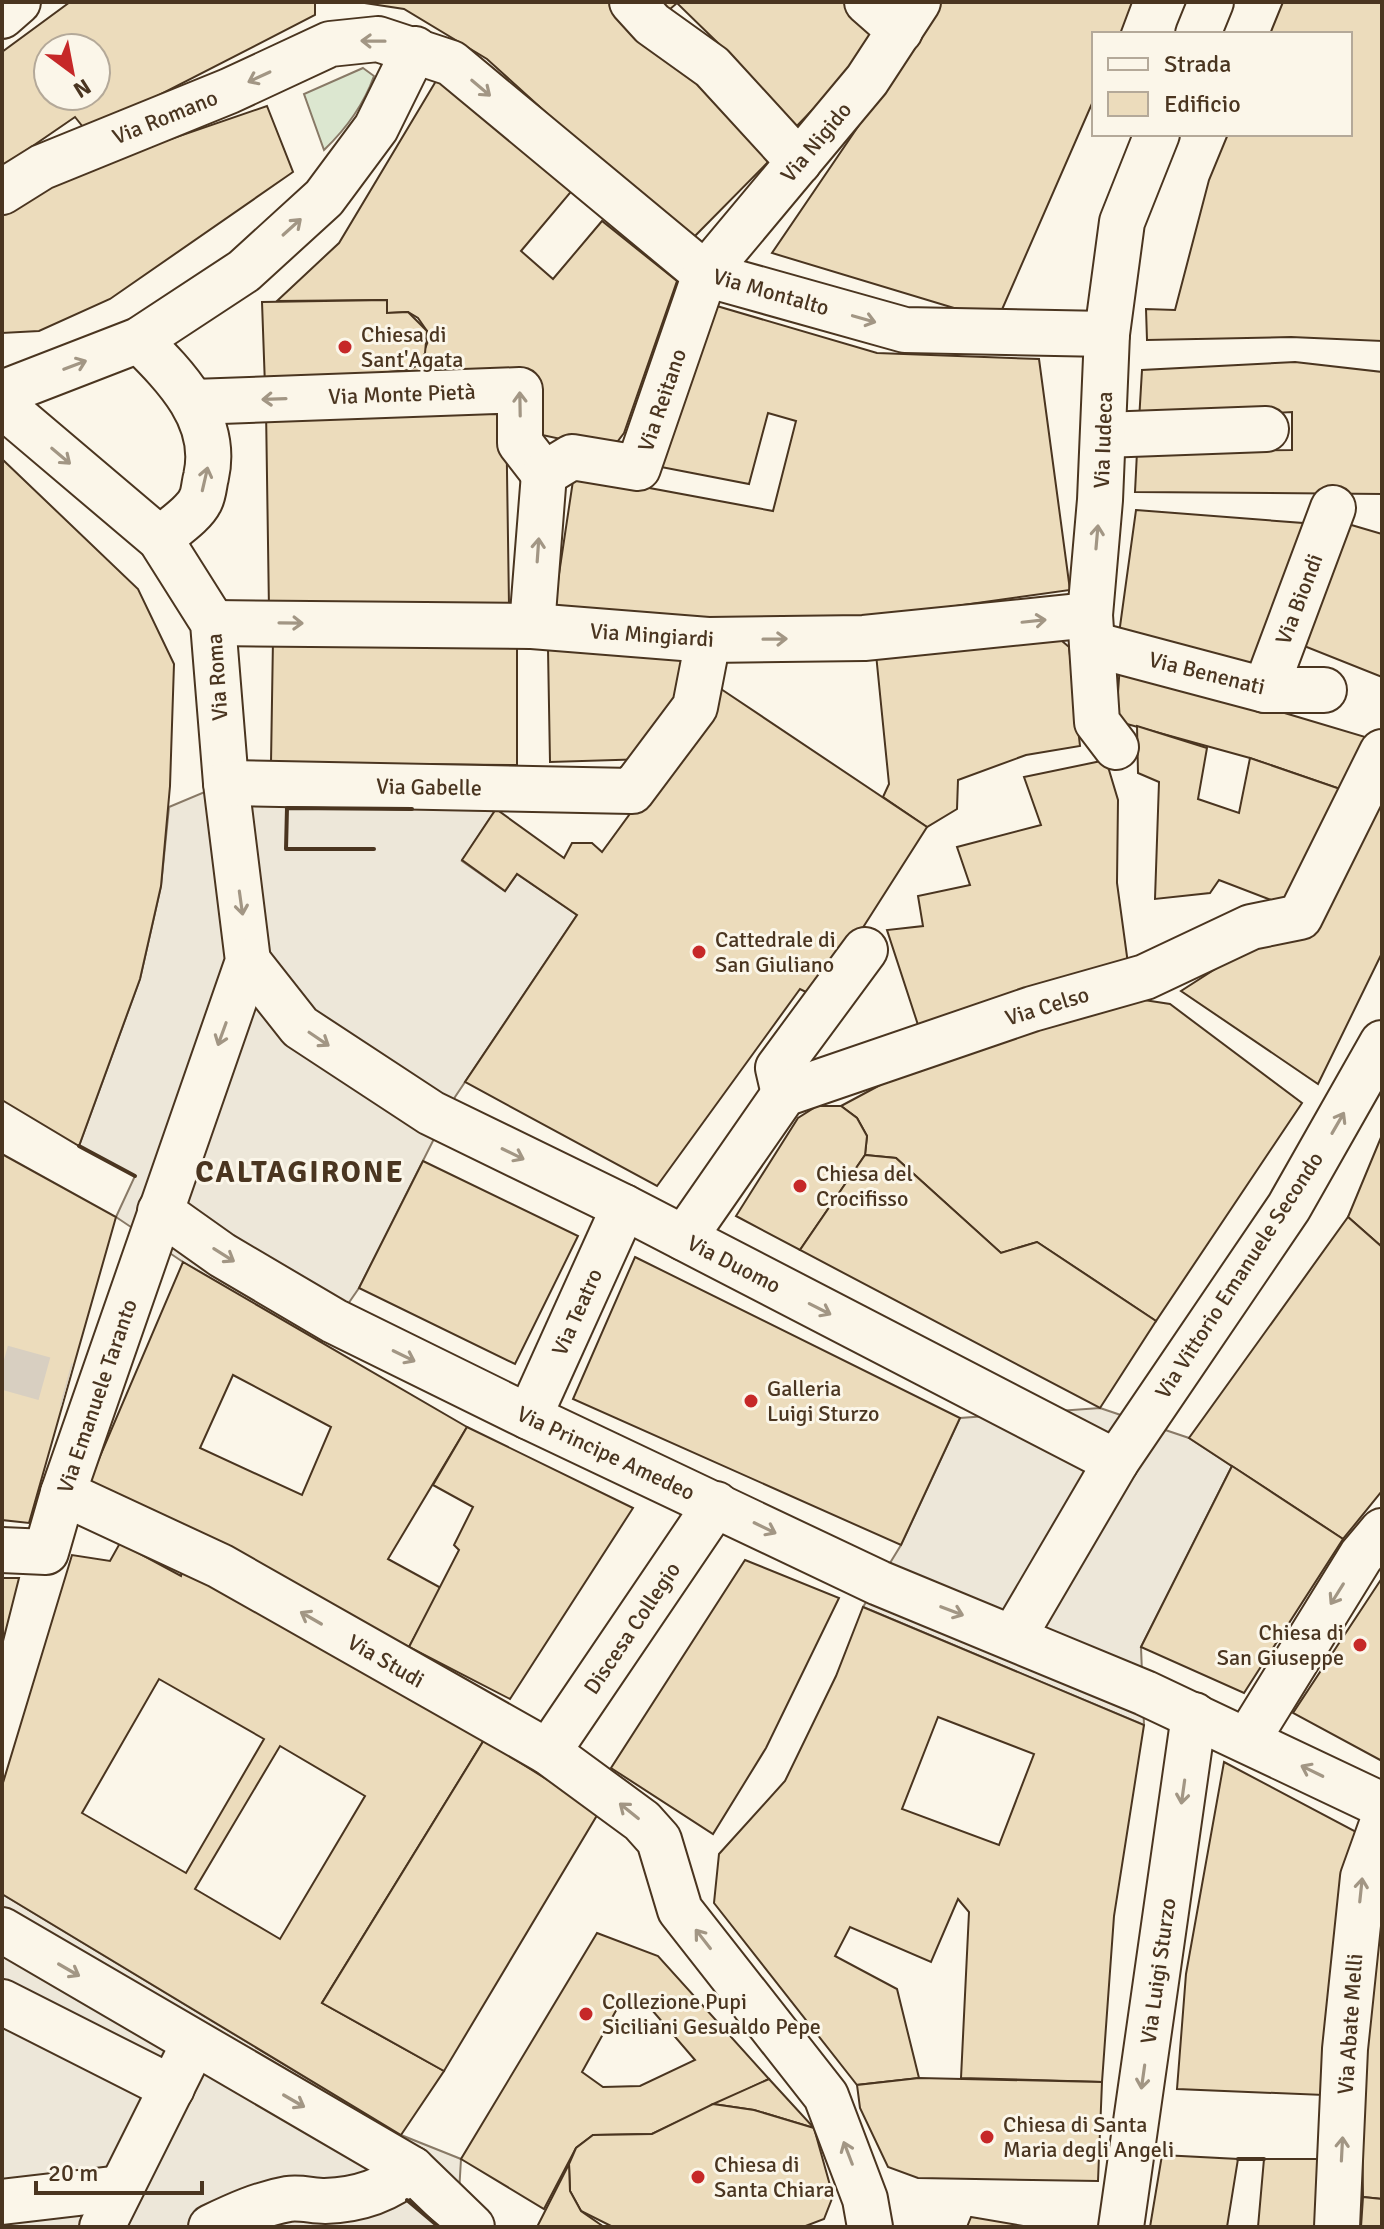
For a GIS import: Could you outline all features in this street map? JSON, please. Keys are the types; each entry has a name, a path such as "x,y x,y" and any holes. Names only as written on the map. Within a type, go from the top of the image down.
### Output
{"street":[{"path":"2,16 18,2"},
{"path":"632,2 652,24 712,67 799,162"},
{"path":"867,2 909,16"},
{"path":"1199,32 1211,2"},
{"name":"Via Nigido","path":"705,274 867,80 909,16"},
{"name":"Via Romano","path":"2,192 42,167 229,91 330,44 378,39 415,49"},
{"path":"2,393 139,340 244,271 324,198 376,128 415,49"},
{"name":"Via Montalto","path":"415,49 451,63 705,274 905,330 1107,334"},
{"name":"Via Iudeca","path":"1116,747 1097,722 1091,630 1107,334 1122,222 1156,136"},
{"name":"Via Reitano","path":"544,474 572,457 638,468 705,274"},
{"path":"139,340 178,379 193,402 203,424 209,462 200,502 160,539"},
{"name":"Via Monte Pietà","path":"193,402 520,390 520,443 544,474"},
{"name":"Via Roma","path":"2,405 160,539 213,623 226,783 248,961"},
{"path":"1103,435 1266,429"},
{"path":"532,626 544,474"},
{"name":"Via Biondi","path":"1265,690 1333,508"},
{"name":"Via Mingiardi","path":"213,623 532,626 708,640 1091,630"},
{"name":"Via Benenati","path":"1091,630 1265,690 1324,690"},
{"name":"Via Gabelle","path":"226,783 632,791 695,707 708,640"},
{"name":"Via Celso","path":"784,1094 1032,1009 1145,977 1251,927 1300,917 1382,752"},
{"path":"684,1238 784,1094 778,1068 865,950"},
{"name":"Via Duomo","path":"248,961 300,1027 443,1120 624,1207 1116,1462"},
{"name":"Via Emanuele Taranto","path":"2,1550 46,1552 63,1493 82,1389 155,1226 248,961"},
{"name":"Via Vittorio Emanuele Secondo","path":"1014,1636 1116,1462 1289,1207 1382,1043"},
{"name":"Via Teatro","path":"529,1417 624,1207"},
{"name":"Via Principe Amedeo","path":"155,1226 222,1255 334,1321 879,1583 1014,1636 1145,1693 1248,1739 1382,1805"},
{"name":"Via Studi","path":"63,1493 220,1566 548,1752 642,1821 659,1840 680,1910 826,2096 865,2199 870,2227"},
{"name":"Discesa Collegio","path":"548,1752 716,1504"},
{"path":"1248,1739 1361,1556 1382,1531"},
{"name":"Via Luigi Sturzo","path":"1121,2227 1194,1715"},
{"name":"Via Abate Melli","path":"1337,2227 1345,2049 1363,1877 1382,1824"},
{"path":"2,1930 412,2169 465,2219"},
{"path":"2,2002 172,2088"},
{"path":"102,2227 194,2043"},
{"path":"211,2227 250,2209 290,2199 326,2201 368,2195 394,2185 412,2169"},
{"path":"2,2202 121,2188"}],"green space":[{"path":"363,68 374,76 370,86 354,116 324,150 304,94"}],"shaded area":[{"path":"226,783 287,808 496,809 462,861 505,891 517,874 577,915 455,1097 359,1288 321,1343 183,1262 116,1217 135,1176 79,1146 140,979 161,886 169,807"},
{"path":"1100,1408 1189,1438 1232,1466 1141,1647 1144,1725 863,1607 901,1545 960,1418"},
{"path":"2,1894 401,2135 461,2159 457,2227 2,2227"}],"building":[{"path":"70,2 315,2 315,15 87,132 75,117 2,167 2,52"},
{"path":"358,2 616,2 773,157 689,242 487,59 404,9"},
{"path":"648,2 851,2 883,37 791,132 719,44 677,3 662,16"},
{"path":"936,2 1132,2 1121,32 1092,32 1092,104 997,321 772,253 870,109"},
{"path":"1283,2 1382,2 1382,341 1291,337 1147,340 1146,309 1175,310 1209,180 1227,136 1352,136 1352,32 1271,32"},
{"path":"439,76 575,187 521,251 553,279 602,221 677,281 624,433 611,450 533,433 537,380 389,381 389,372 409,370 419,364 428,341 427,331 418,318 408,312 387,313 387,300 277,301 339,243"},
{"path":"267,106 293,172 110,299 39,331 2,333 2,215 63,176"},
{"name":"Chiesa di Sant'Agata","path":"387,300 387,313 408,312 427,331 425,353 419,364 409,370 389,372 389,381 265,386 262,302"},
{"path":"710,304 877,353 1039,359 1070,590 842,622 553,614 574,474 773,511 796,421 768,413 749,484 656,466"},
{"path":"1295,362 1382,372 1382,494 1135,492 1137,452 1292,450 1292,412 1139,421 1142,370"},
{"path":"506,405 509,605 269,610 266,409"},
{"path":"2,459 138,589 174,664 170,786 161,886 140,979 79,1146 2,1100"},
{"path":"1136,510 1316,524 1262,677 1118,641"},
{"path":"1348,524 1382,534 1382,677 1289,640"},
{"path":"1055,635 1069,647 1080,746 1026,755 958,780 957,809 927,827 883,797 889,784 876,654"},
{"path":"273,639 517,640 517,765 271,763"},
{"path":"548,649 690,657 681,709 648,759 550,762"},
{"path":"1120,664 1372,739 1346,791 1250,758 1116,721"},
{"name":"Cattedrale di San Giuliano","path":"721,689 927,827 818,998 800,989 657,1186 465,1082 577,915 517,874 505,891 462,860 496,809 564,858 572,843 592,843 602,852"},
{"path":"1137,726 1207,748 1198,799 1239,813 1250,758 1346,791 1289,907 1219,880 1210,893 1155,899 1159,782 1138,773"},
{"path":"1106,760 1118,800 1117,883 1129,971 919,1028 887,930 923,926 918,896 970,885 957,847 1041,825 1024,777"},
{"path":"1382,791 1382,953 1318,1084 1181,991 1265,937"},
{"path":"1131,998 1170,1004 1302,1103 1156,1321 1037,1242 1001,1253 896,1158 865,1155 867,1136 857,1118 841,1106 910,1069"},
{"name":"Chiesa del Crocifisso","path":"817,1106 841,1106 857,1118 867,1136 865,1155 800,1250 736,1216 798,1118"},
{"path":"1382,1135 1382,1247 1348,1217"},
{"path":"2,1154 116,1217 29,1523 2,1520"},
{"path":"865,1155 896,1158 1001,1253 1037,1242 1156,1321 1100,1408 800,1250"},
{"path":"423,1161 578,1236 515,1364 359,1288"},
{"path":"1348,1217 1382,1247 1382,1491 1343,1539 1189,1438"},
{"name":"Galleria Luigi Sturzo","path":"635,1257 960,1418 901,1545 573,1399"},
{"path":"183,1262 467,1427 388,1559 441,1588 409,1647 89,1482","holes":["233,1375 331,1427 302,1495 200,1448"]},
{"path":"467,1427 633,1508 510,1699 409,1647 459,1550 454,1545 473,1507 433,1485"},
{"path":"1232,1466 1343,1539 1244,1693 1141,1647"},
{"path":"120,1543 181,1576 183,1568 484,1740 322,2003 444,2071 401,2135 2,1894 2,1786 72,1555 110,1561","holes":["159,1679 264,1739 186,1873 82,1813","280,1746 365,1796 280,1939 195,1889"]},
{"path":"745,1560 839,1598 766,1748 713,1834 611,1768"},
{"path":"2,1578 19,1578 2,1645"},
{"name":"Chiesa di San Giuseppe","path":"1382,1578 1382,1761 1293,1713"},
{"path":"863,1607 1144,1725 1114,1916 1102,2082 961,2078 969,1912 958,1899 931,1962 850,1927 835,1956 897,1989 919,2078 857,2085 714,1903 719,1854 785,1781 836,1676","holes":["938,1717 1034,1754 999,1845 902,1809"]},
{"path":"484,1740 599,1812 444,2071 322,2003"},
{"path":"1224,1762 1362,1835 1324,2095 1177,2089 1186,1974"},
{"path":"1382,1888 1382,2199 1363,2197 1361,2039"},
{"path":"597,1933 658,1956 769,2079 652,2134 593,2135 576,2148 544,2209 461,2159","holes":["623,1998 646,2003 695,2060 640,2086 603,2087 582,2072"]},
{"name":"Chiesa di Santa Maria degli Angeli","path":"919,2078 1102,2082 1098,2181 918,2178 888,2167 860,2108 857,2085"},
{"path":"769,2079 814,2128 754,2110 713,2104"},
{"name":"Chiesa di Santa Chiara","path":"713,2104 754,2110 814,2128 833,2196 824,2219 803,2227 613,2227 581,2211 570,2191 569,2164 576,2148 593,2135 652,2134"},
{"path":"1162,2155 1238,2159 1227,2227 1150,2227"},
{"path":"1264,2159 1325,2159 1320,2227 1258,2227"},
{"path":"569,2164 570,2191 581,2211 604,2227 537,2227"},
{"path":"1363,2197 1382,2199 1382,2227 1361,2227"},
{"path":"971,2217 1029,2227 967,2227"}],"tunnel":[{"path":"2,1367 67,1385"}],"wall":[{"path":"374,849 286,849 287,808 412,809"},
{"path":"79,1146 135,1176"},
{"path":"1238,2159 1264,2159"},
{"path":"407,2200 439,2227"}],"place":[{"name":"Chiesa di Sant'Agata","path":"345,347"},
{"name":"Cattedrale di San Giuliano","path":"699,952"},
{"name":"Chiesa del Crocifisso","path":"800,1186"},
{"name":"Galleria Luigi Sturzo","path":"751,1401"},
{"name":"Chiesa di San Giuseppe","path":"1360,1645"},
{"name":"Collezione Pupi Siciliani Gesualdo Pepe","path":"586,2014"},
{"name":"Chiesa di Santa Maria degli Angeli","path":"987,2137"},
{"name":"Chiesa di Santa Chiara","path":"698,2177"}],"district":[{"name":"CALTAGIRONE","path":"300,1172"}]}
